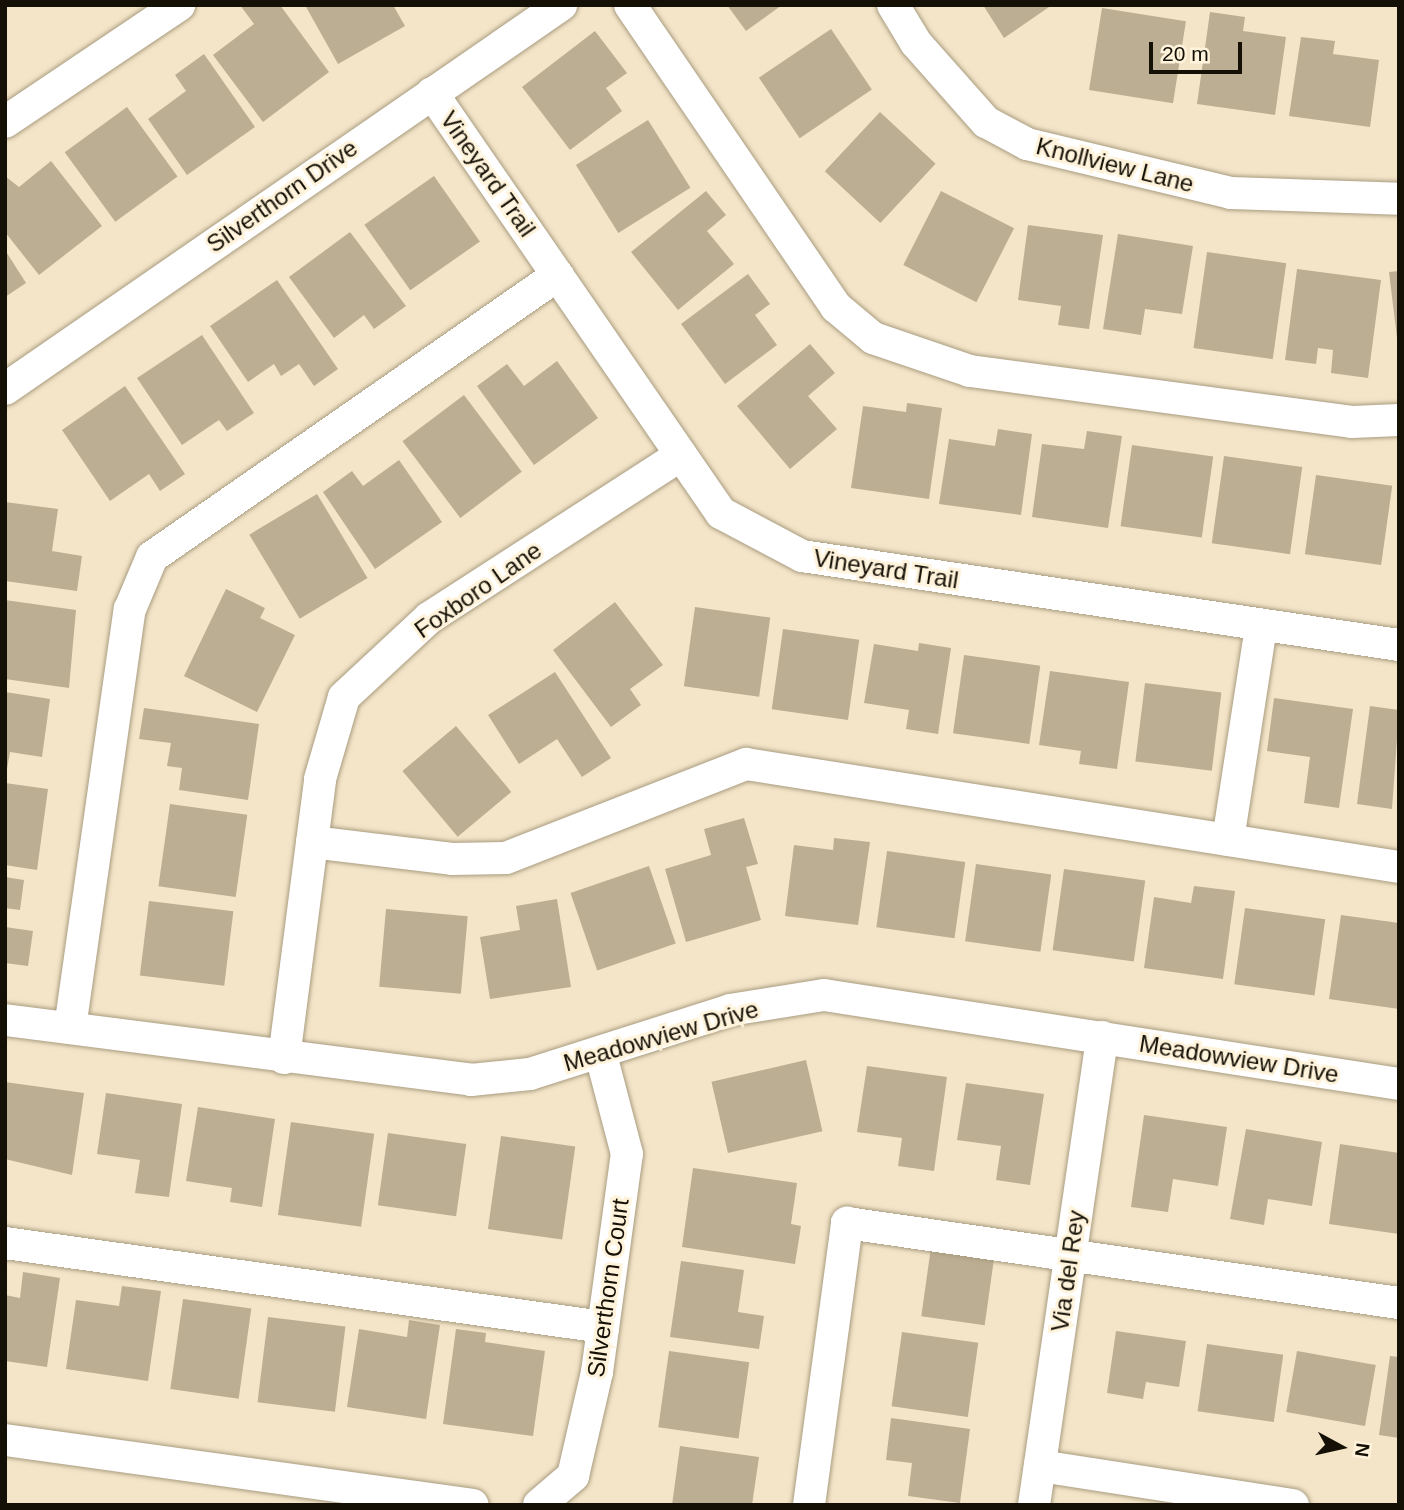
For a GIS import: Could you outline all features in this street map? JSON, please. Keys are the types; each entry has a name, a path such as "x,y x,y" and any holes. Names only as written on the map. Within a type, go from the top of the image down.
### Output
{"street":[{"path":"5,122 178,5"},
{"name":"Silverthorn Drive","path":"5,389 561,5"},
{"path":"629,5 836,307 873,338 970,371 1352,422 1399,421"},
{"name":"Knollview Lane","path":"893,5 916,43 986,122 1027,144 1231,193 1399,199"},
{"name":"Vineyard Trail","path":"432,93 722,513 802,556 1399,645"},
{"path":"70,1028 130,609 152,556 558,275"},
{"name":"Foxboro Lane","path":"285,1058 320,779 344,697 429,618 681,455"},
{"path":"1228,840 1261,626"},
{"path":"312,842 452,859 506,858 746,764 1399,867"},
{"name":"Meadowview Drive","path":"5,1020 471,1080 530,1074 601,1055 730,1010 824,995 1399,1084"},
{"name":"Via del Rey","path":"1034,1505 1102,1037"},
{"name":"Silverthorn Court","path":"539,1505 573,1476 603,1327 627,1154 601,1055"},
{"path":"809,1505 847,1223 1071,1251 1399,1303"},
{"path":"5,1243 603,1327"},
{"path":"5,1440 472,1505"},
{"path":"1040,1466 1293,1505"}],"building":[{"path":"240,5 280,5 329,72 263,122 213,55 254,24"},
{"path":"305,5 393,5 405,26 338,64"},
{"path":"727,5 782,5 746,31"},
{"path":"983,5 1052,5 1004,38"},
{"path":"1102,8 1186,21 1173,103 1089,90"},
{"path":"1210,12 1245,17 1243,31 1286,37 1275,115 1197,104"},
{"path":"831,29 872,90 800,138 759,78"},
{"path":"595,31 627,73 606,88 622,111 570,150 522,87"},
{"path":"1301,37 1335,41 1333,54 1379,60 1370,127 1289,116"},
{"path":"204,54 255,127 187,175 148,119 186,91 175,75"},
{"path":"127,107 178,177 115,222 65,152"},
{"path":"880,112 936,164 880,223 825,171"},
{"path":"648,120 690,188 618,233 576,165"},
{"path":"51,161 102,226 39,275 5,232 5,176 19,187"},
{"path":"434,176 480,242 410,290 364,225"},
{"path":"706,191 726,215 707,231 734,264 678,310 631,252"},
{"path":"941,191 1014,228 976,302 903,265"},
{"path":"1028,225 1103,235 1089,329 1058,325 1061,306 1018,300"},
{"path":"350,232 406,306 374,329 364,315 334,338 289,277"},
{"path":"1118,234 1193,246 1182,314 1145,309 1141,335 1103,329"},
{"path":"5,250 26,283 5,297"},
{"path":"1207,252 1286,263 1273,359 1194,348"},
{"path":"1297,269 1381,280 1368,378 1331,373 1333,350 1318,348 1316,364 1285,360"},
{"path":"1399,271 1399,338 1397,338 1389,272"},
{"path":"748,274 770,304 755,315 777,345 725,384 681,324"},
{"path":"277,280 338,369 314,386 299,364 281,376 274,364 248,382 210,326"},
{"path":"202,335 254,413 227,431 219,420 182,445 137,378"},
{"path":"810,344 835,373 808,396 837,429 790,469 737,406"},
{"path":"557,361 598,418 534,465 477,386 507,364 524,386"},
{"path":"125,386 185,474 160,491 149,474 110,501 62,430"},
{"path":"464,395 522,472 460,518 403,441"},
{"path":"907,403 942,408 929,499 851,488 863,406 906,412"},
{"path":"998,429 1032,434 1021,515 939,504 949,439 995,446"},
{"path":"1087,431 1122,436 1108,528 1032,517 1042,444 1084,449"},
{"path":"1132,445 1213,456 1202,538 1121,526"},
{"path":"1224,456 1302,467 1290,554 1212,543"},
{"path":"399,460 442,522 375,569 323,492 352,471 363,486"},
{"path":"1316,475 1392,486 1381,565 1305,554"},
{"path":"317,494 367,578 300,619 249,535"},
{"path":"5,502 58,509 52,551 82,556 77,591 5,581"},
{"path":"226,589 265,608 260,618 295,635 257,712 184,676"},
{"path":"5,600 76,610 69,688 5,679"},
{"path":"615,602 663,665 630,689 641,705 611,727 553,650"},
{"path":"695,607 770,618 759,697 684,686"},
{"path":"783,629 859,640 848,720 772,709"},
{"path":"919,643 951,648 938,734 906,729 909,710 864,703 874,644 918,651"},
{"path":"964,655 1040,666 1029,744 953,733"},
{"path":"1050,671 1129,682 1117,769 1079,764 1081,751 1039,745"},
{"path":"555,672 611,758 582,777 557,739 519,764 488,715"},
{"path":"1145,683 1221,692 1212,771 1135,761"},
{"path":"5,692 50,699 42,757 10,752 7,769"},
{"path":"1274,698 1353,709 1339,808 1304,803 1310,757 1267,751"},
{"path":"1370,706 1399,710 1392,809 1357,804"},
{"path":"144,708 259,724 248,800 179,790 182,768 167,766 171,743 139,739"},
{"path":"456,726 511,792 458,837 402,771"},
{"path":"5,783 48,789 37,870 5,865"},
{"path":"170,804 247,815 236,897 158,886"},
{"path":"744,818 758,864 746,867 761,920 686,942 665,869 711,855 704,829"},
{"path":"834,838 870,842 858,925 785,916 794,845 833,850"},
{"path":"887,851 965,862 955,938 876,927"},
{"path":"976,864 1051,875 1040,952 965,941"},
{"path":"649,866 676,944 597,971 571,893"},
{"path":"1064,869 1145,880 1134,962 1053,950"},
{"path":"5,877 24,880 20,910 5,908"},
{"path":"1194,886 1235,891 1223,979 1144,968 1154,897 1191,903"},
{"path":"557,899 571,987 490,999 480,937 520,930 516,906"},
{"path":"149,901 233,911 224,986 140,975"},
{"path":"1245,908 1325,919 1314,996 1234,984"},
{"path":"386,909 468,916 461,994 379,987"},
{"path":"1341,915 1399,923 1399,1009 1329,999"},
{"path":"5,927 33,931 28,966 5,963"},
{"path":"806,1060 822,1131 728,1153 711,1082"},
{"path":"867,1066 947,1077 934,1171 898,1166 902,1138 857,1132"},
{"path":"5,1082 84,1093 72,1175 5,1159"},
{"path":"966,1083 1044,1094 1030,1185 996,1180 1001,1146 957,1140"},
{"path":"106,1093 182,1104 169,1197 135,1193 140,1160 97,1154"},
{"path":"198,1107 275,1119 262,1207 230,1202 232,1188 186,1181"},
{"path":"1144,1115 1227,1127 1218,1186 1173,1179 1168,1212 1131,1207"},
{"path":"291,1122 374,1134 361,1227 278,1215"},
{"path":"1246,1129 1322,1142 1312,1206 1268,1199 1264,1225 1230,1219"},
{"path":"388,1133 466,1144 456,1216 378,1205"},
{"path":"501,1136 575,1146 562,1240 488,1229"},
{"path":"1340,1144 1399,1153 1399,1234 1329,1224"},
{"path":"693,1168 797,1183 791,1224 801,1226 795,1264 682,1247"},
{"path":"932,1240 995,1249 985,1325 921,1316"},
{"path":"681,1261 744,1270 738,1312 764,1316 759,1349 670,1337"},
{"path":"23,1272 60,1278 47,1367 5,1361 5,1295 20,1298"},
{"path":"122,1286 161,1291 148,1381 66,1369 76,1300 119,1306"},
{"path":"183,1299 251,1309 239,1399 170,1389"},
{"path":"268,1317 345,1327 335,1412 258,1402"},
{"path":"409,1320 440,1325 426,1419 347,1407 359,1329 407,1337"},
{"path":"456,1329 486,1333 485,1342 545,1351 533,1436 443,1424"},
{"path":"1116,1331 1186,1341 1179,1387 1146,1382 1143,1399 1107,1393"},
{"path":"902,1332 978,1343 968,1417 892,1406"},
{"path":"1207,1344 1283,1355 1274,1422 1198,1411"},
{"path":"669,1351 749,1362 738,1439 658,1427"},
{"path":"1297,1351 1376,1365 1365,1426 1286,1412"},
{"path":"1390,1356 1399,1357 1399,1438 1379,1435"},
{"path":"891,1418 970,1429 960,1503 908,1496 912,1463 886,1460"},
{"path":"680,1446 759,1457 752,1505 672,1505"}]}
